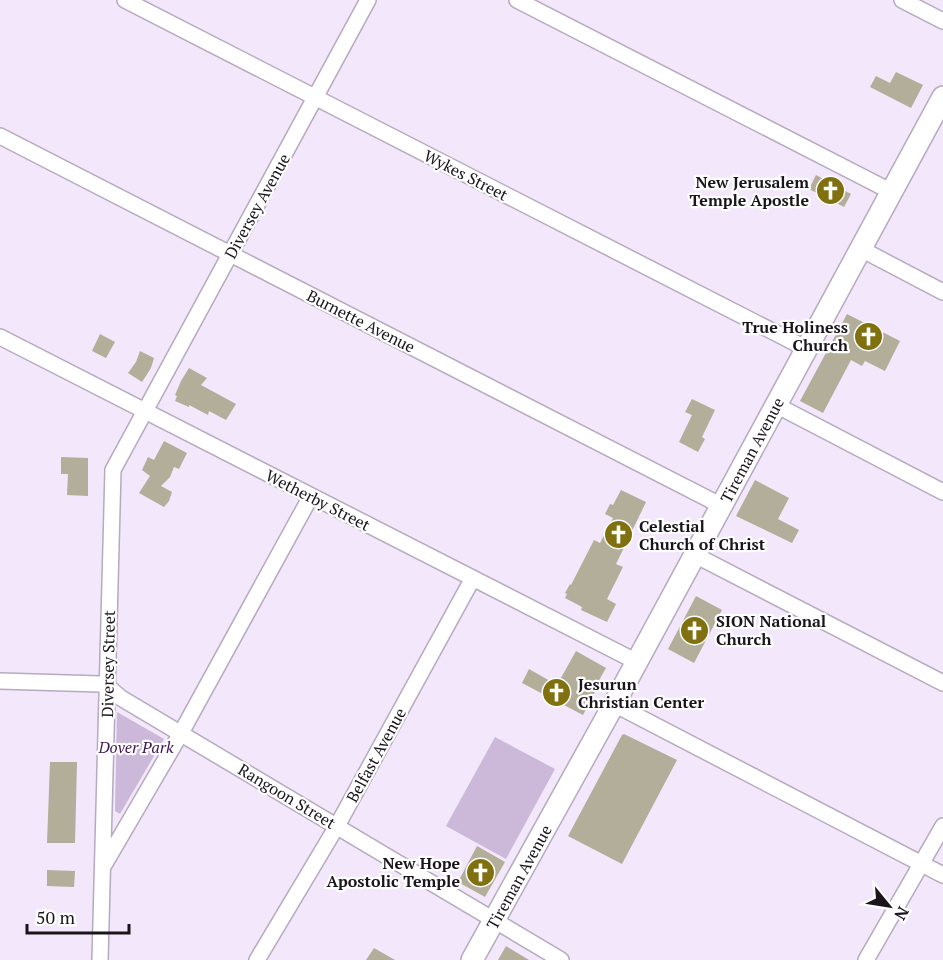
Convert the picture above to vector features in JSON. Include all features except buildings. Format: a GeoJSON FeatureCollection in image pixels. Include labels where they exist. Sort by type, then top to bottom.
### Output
{"type":"FeatureCollection","features":[{"type":"Feature","properties":{"kind":"street","name":"Wykes Street"},"geometry":{"type":"LineString","coordinates":[[125,0],[807,349]]}},
{"type":"Feature","properties":{"kind":"street","name":"Diversey Avenue"},"geometry":{"type":"LineString","coordinates":[[145,411],[368,0]]}},
{"type":"Feature","properties":{"kind":"street"},"geometry":{"type":"LineString","coordinates":[[517,0],[892,192]]}},
{"type":"Feature","properties":{"kind":"street"},"geometry":{"type":"LineString","coordinates":[[902,0],[943,21]]}},
{"type":"Feature","properties":{"kind":"street","name":"Tireman Avenue"},"geometry":{"type":"LineString","coordinates":[[472,960],[637,662],[943,97]]}},
{"type":"Feature","properties":{"kind":"street","name":"Burnette Avenue"},"geometry":{"type":"LineString","coordinates":[[0,136],[722,506]]}},
{"type":"Feature","properties":{"kind":"street"},"geometry":{"type":"LineString","coordinates":[[861,249],[943,292]]}},
{"type":"Feature","properties":{"kind":"street","name":"Wetherby Street"},"geometry":{"type":"LineString","coordinates":[[0,337],[637,662]]}},
{"type":"Feature","properties":{"kind":"street"},"geometry":{"type":"LineString","coordinates":[[776,405],[943,492]]}},
{"type":"Feature","properties":{"kind":"street","name":"Diversey Street"},"geometry":{"type":"LineString","coordinates":[[100,960],[113,470],[145,411]]}},
{"type":"Feature","properties":{"kind":"street"},"geometry":{"type":"LineString","coordinates":[[103,867],[181,733],[311,496]]}},
{"type":"Feature","properties":{"kind":"street"},"geometry":{"type":"LineString","coordinates":[[695,555],[943,683]]}},
{"type":"Feature","properties":{"kind":"street","name":"Belfast Avenue"},"geometry":{"type":"LineString","coordinates":[[257,960],[337,826],[472,578]]}},
{"type":"Feature","properties":{"kind":"street"},"geometry":{"type":"LineString","coordinates":[[0,681],[107,686]]}},
{"type":"Feature","properties":{"kind":"street","name":"Rangoon Street"},"geometry":{"type":"LineString","coordinates":[[107,686],[121,698],[561,960]]}},
{"type":"Feature","properties":{"kind":"street"},"geometry":{"type":"LineString","coordinates":[[614,704],[943,874]]}},
{"type":"Feature","properties":{"kind":"street"},"geometry":{"type":"LineString","coordinates":[[866,960],[943,826]]}},
{"type":"Feature","properties":{"kind":"green space","name":"Dover Park"},"geometry":{"type":"Polygon","coordinates":[[[117,712],[164,739],[120,814],[115,811],[117,712]]]}},
{"type":"Feature","properties":{"kind":"green space"},"geometry":{"type":"Polygon","coordinates":[[[495,737],[555,769],[506,859],[446,826],[495,737]]]}},
{"type":"Feature","properties":{"kind":"place","name":"New Jerusalem Temple Apostle"},"geometry":{"type":"Point","coordinates":[830,191]}},
{"type":"Feature","properties":{"kind":"place","name":"True Holiness Church"},"geometry":{"type":"Point","coordinates":[869,336]}},
{"type":"Feature","properties":{"kind":"place","name":"Celestial Church of Christ"},"geometry":{"type":"Point","coordinates":[618,535]}},
{"type":"Feature","properties":{"kind":"place","name":"SION National Church"},"geometry":{"type":"Point","coordinates":[695,630]}},
{"type":"Feature","properties":{"kind":"place","name":"Jesurun Christian Center"},"geometry":{"type":"Point","coordinates":[557,693]}},
{"type":"Feature","properties":{"kind":"place","name":"New Hope Apostolic Temple"},"geometry":{"type":"Point","coordinates":[481,872]}}]}
